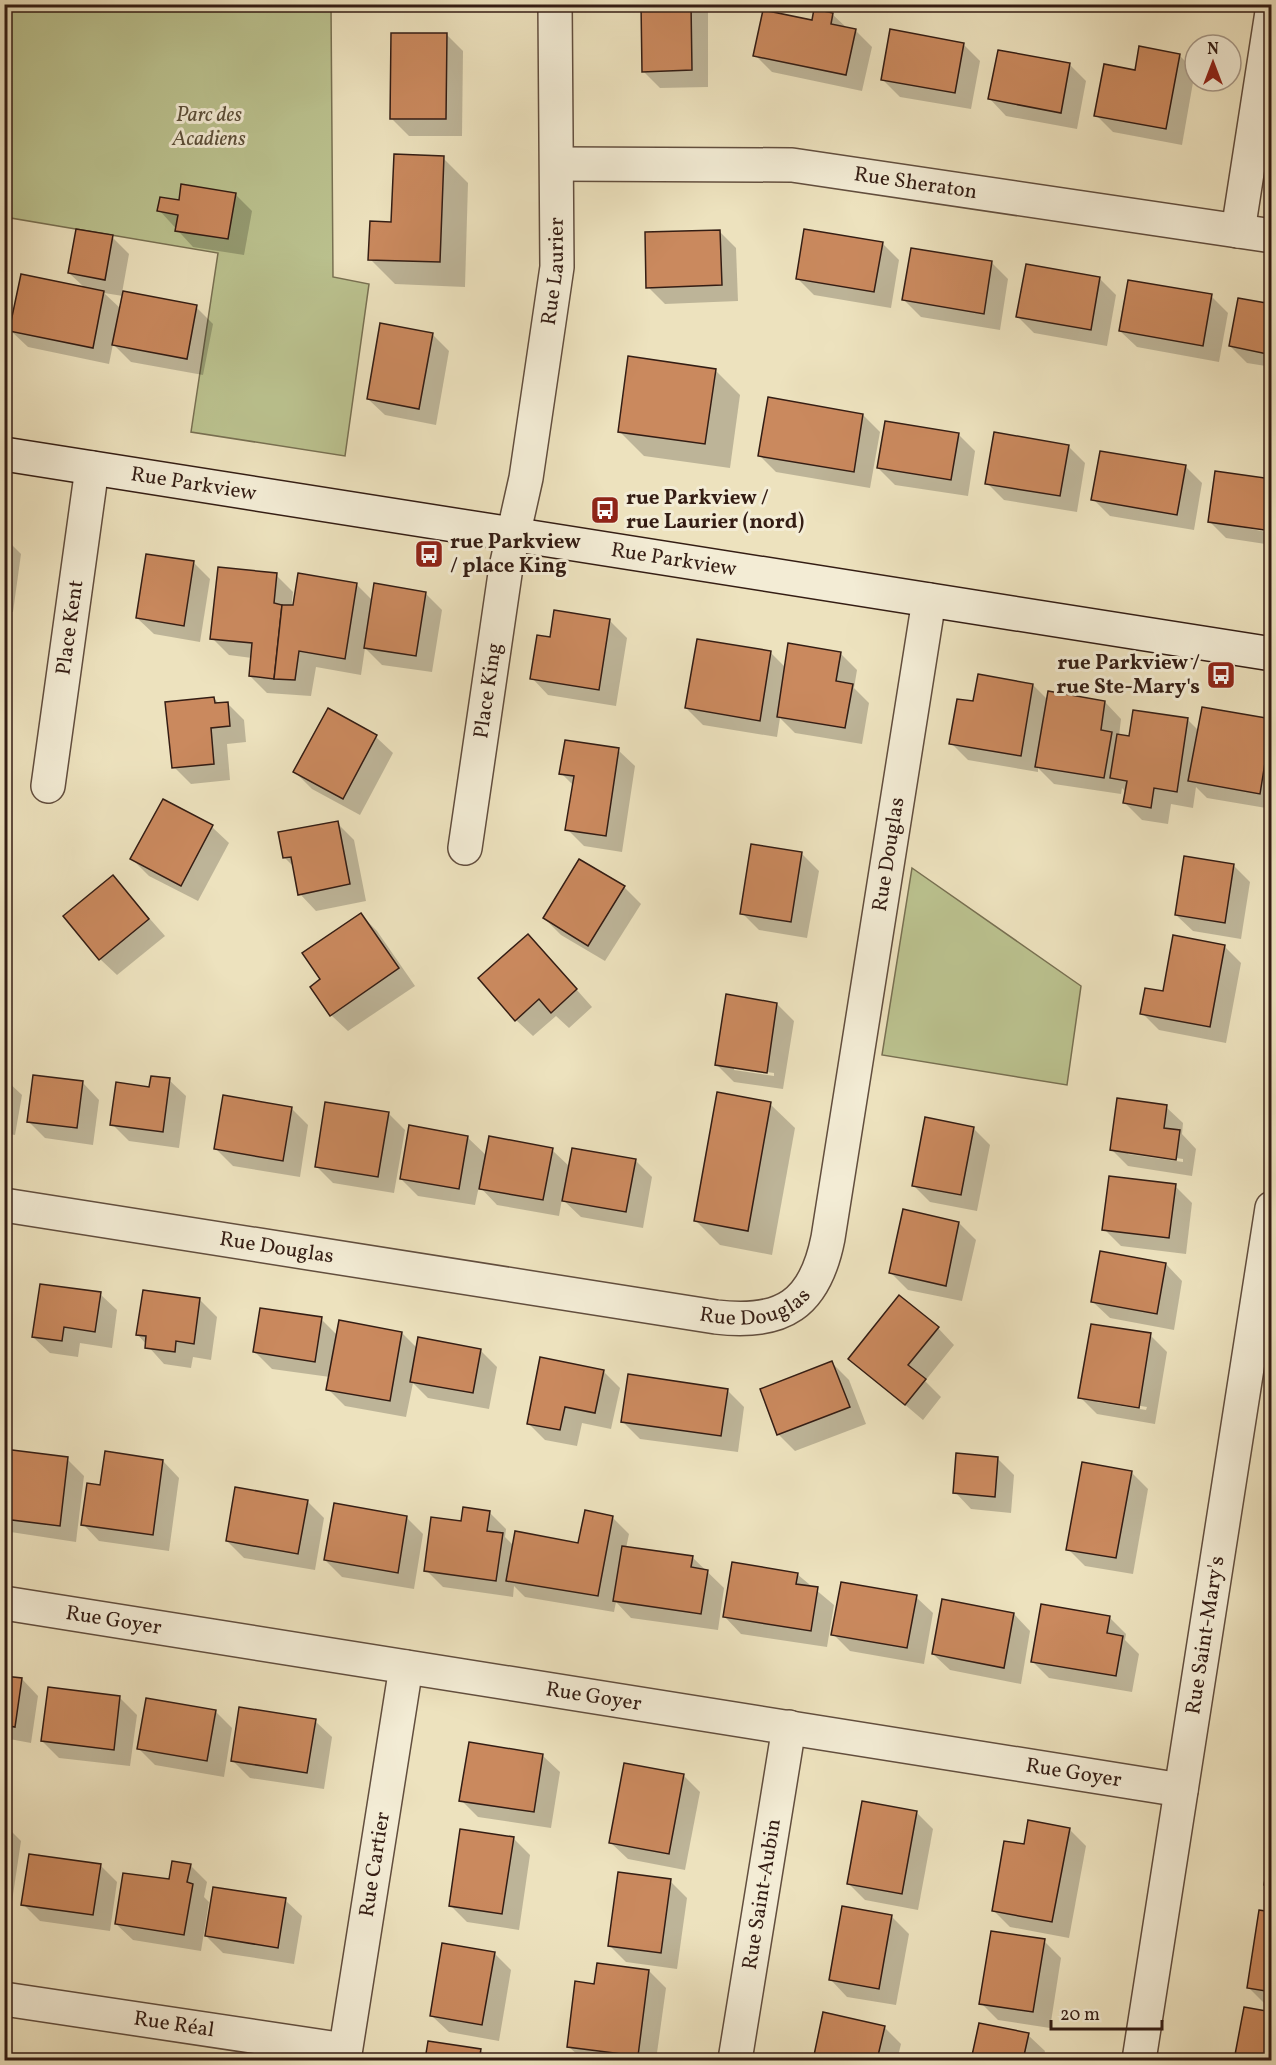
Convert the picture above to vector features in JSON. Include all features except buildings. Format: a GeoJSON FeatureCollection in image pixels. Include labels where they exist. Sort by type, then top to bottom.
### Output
{"type":"FeatureCollection","features":[{"type":"Feature","properties":{"kind":"street","name":"Rue Laurier"},"geometry":{"type":"LineString","coordinates":[[514,535],[526,478],[557,267],[555,4]]}},
{"type":"Feature","properties":{"kind":"street"},"geometry":{"type":"LineString","coordinates":[[1238,231],[1272,12]]}},
{"type":"Feature","properties":{"kind":"street","name":"Rue Sheraton"},"geometry":{"type":"LineString","coordinates":[[557,164],[792,165],[1272,236]]}},
{"type":"Feature","properties":{"kind":"street","name":"Rue Parkview"},"geometry":{"type":"LineString","coordinates":[[4,454],[1272,654]]}},
{"type":"Feature","properties":{"kind":"street","name":"Place Kent"},"geometry":{"type":"LineString","coordinates":[[48,786],[92,468]]}},
{"type":"Feature","properties":{"kind":"street","name":"Place King"},"geometry":{"type":"LineString","coordinates":[[465,848],[506,567],[514,535]]}},
{"type":"Feature","properties":{"kind":"street","name":"Rue Douglas"},"geometry":{"type":"LineString","coordinates":[[4,1205],[716,1317],[755,1319],[794,1305],[816,1280],[825,1249],[929,600]]}},
{"type":"Feature","properties":{"kind":"street","name":"Rue Saint-Mary's"},"geometry":{"type":"LineString","coordinates":[[1139,2061],[1272,1208]]}},
{"type":"Feature","properties":{"kind":"street","name":"Rue Goyer"},"geometry":{"type":"LineString","coordinates":[[4,1603],[1181,1790]]}},
{"type":"Feature","properties":{"kind":"street","name":"Rue Cartier"},"geometry":{"type":"LineString","coordinates":[[344,2055],[406,1667]]}},
{"type":"Feature","properties":{"kind":"street","name":"Rue Saint-Aubin"},"geometry":{"type":"LineString","coordinates":[[735,2061],[789,1727]]}},
{"type":"Feature","properties":{"kind":"street","name":"Rue Réal"},"geometry":{"type":"LineString","coordinates":[[4,1999],[344,2055]]}},
{"type":"Feature","properties":{"kind":"green space","name":"Parc des Acadiens"},"geometry":{"type":"Polygon","coordinates":[[[4,5],[331,5],[333,277],[369,284],[345,456],[191,432],[218,253],[5,217],[4,5]]]}},
{"type":"Feature","properties":{"kind":"green space"},"geometry":{"type":"Polygon","coordinates":[[[912,868],[1081,986],[1067,1085],[882,1055],[912,868]]]}},
{"type":"Feature","properties":{"kind":"place","name":"rue Parkview / rue Laurier (nord)"},"geometry":{"type":"Point","coordinates":[605,510]}},
{"type":"Feature","properties":{"kind":"place","name":"rue Parkview / place King"},"geometry":{"type":"Point","coordinates":[429,554]}},
{"type":"Feature","properties":{"kind":"place","name":"rue Parkview / rue Ste-Mary's"},"geometry":{"type":"Point","coordinates":[1221,675]}}]}
